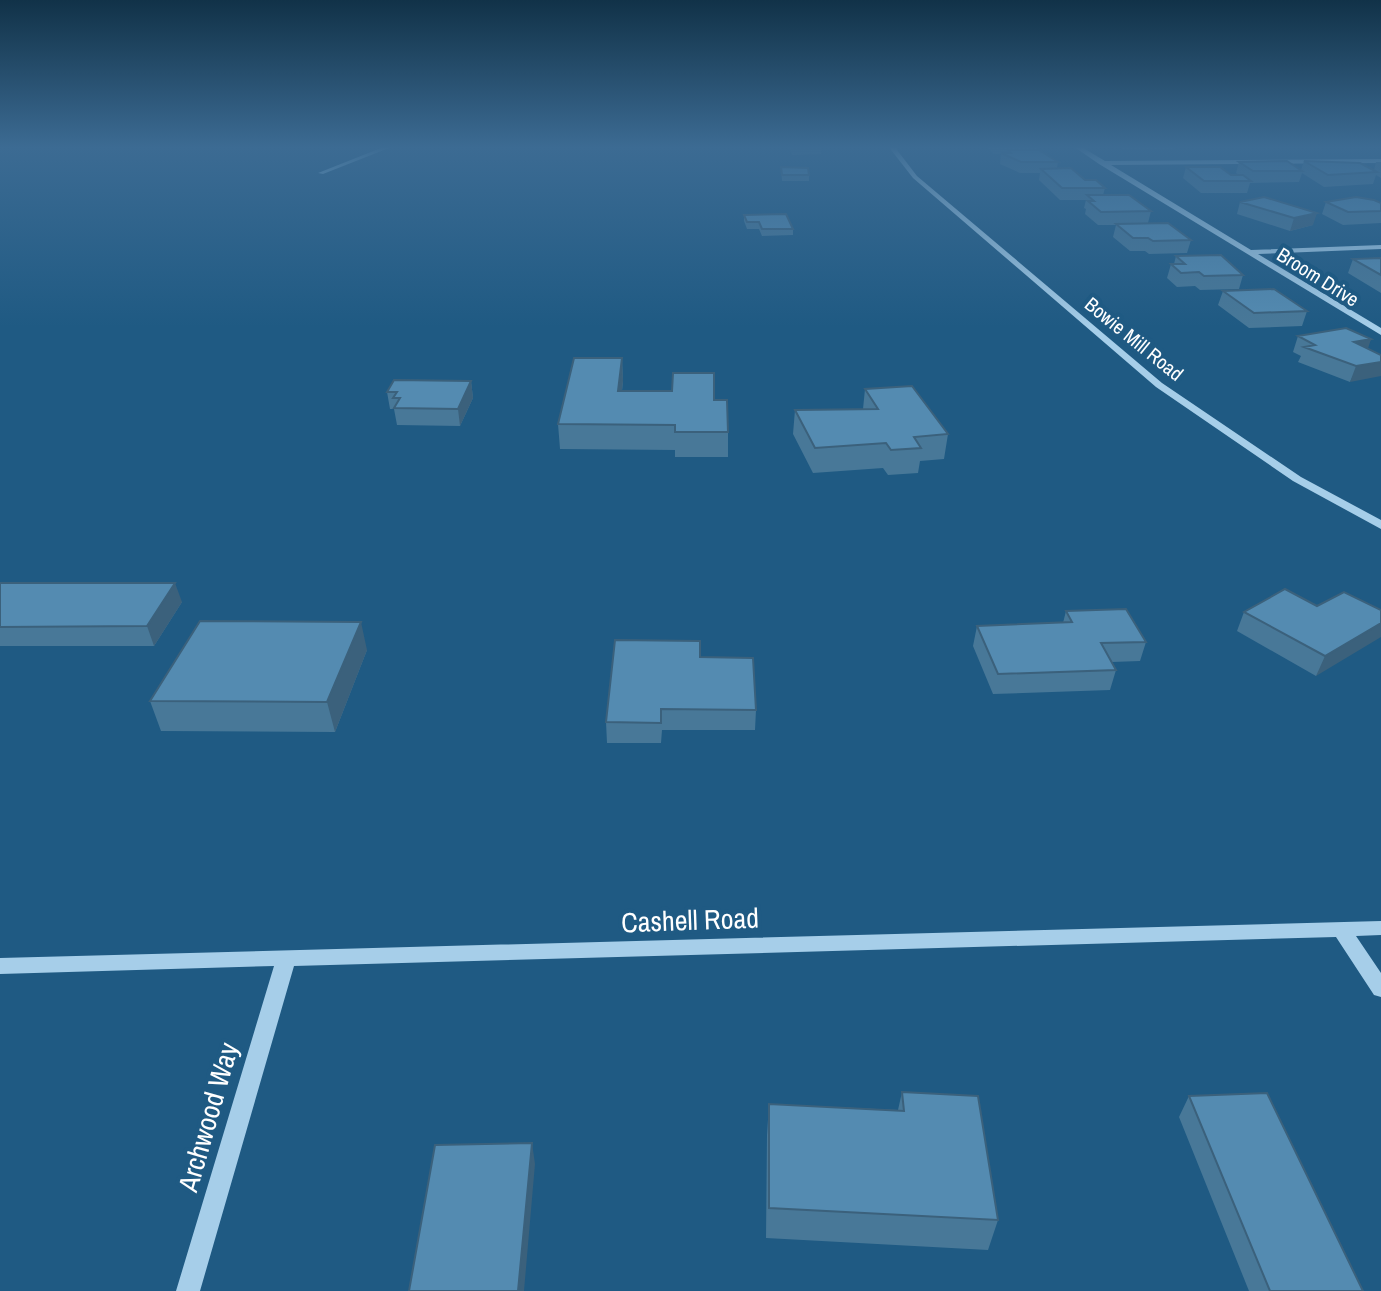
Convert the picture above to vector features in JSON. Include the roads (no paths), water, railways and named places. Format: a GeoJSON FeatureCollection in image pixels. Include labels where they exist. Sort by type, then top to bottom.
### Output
{"type":"FeatureCollection","features":[{"type":"Feature","properties":{"kind":"street","name":"Bowie Mill Road"},"geometry":{"type":"LineString","coordinates":[[949,206],[1159,385],[1297,479],[1381,525]]}},
{"type":"Feature","properties":{"kind":"street","name":"Broom Drive"},"geometry":{"type":"LineString","coordinates":[[1172,206],[1381,332]]}},
{"type":"Feature","properties":{"kind":"street"},"geometry":{"type":"LineString","coordinates":[[1248,252],[1381,247]]}},
{"type":"Feature","properties":{"kind":"street","name":"Cashell Road"},"geometry":{"type":"LineString","coordinates":[[0,966],[1381,928]]}},
{"type":"Feature","properties":{"kind":"street"},"geometry":{"type":"LineString","coordinates":[[1341,929],[1381,989]]}},
{"type":"Feature","properties":{"kind":"street","name":"Archwood Way"},"geometry":{"type":"LineString","coordinates":[[188,1291],[286,960]]}}]}
